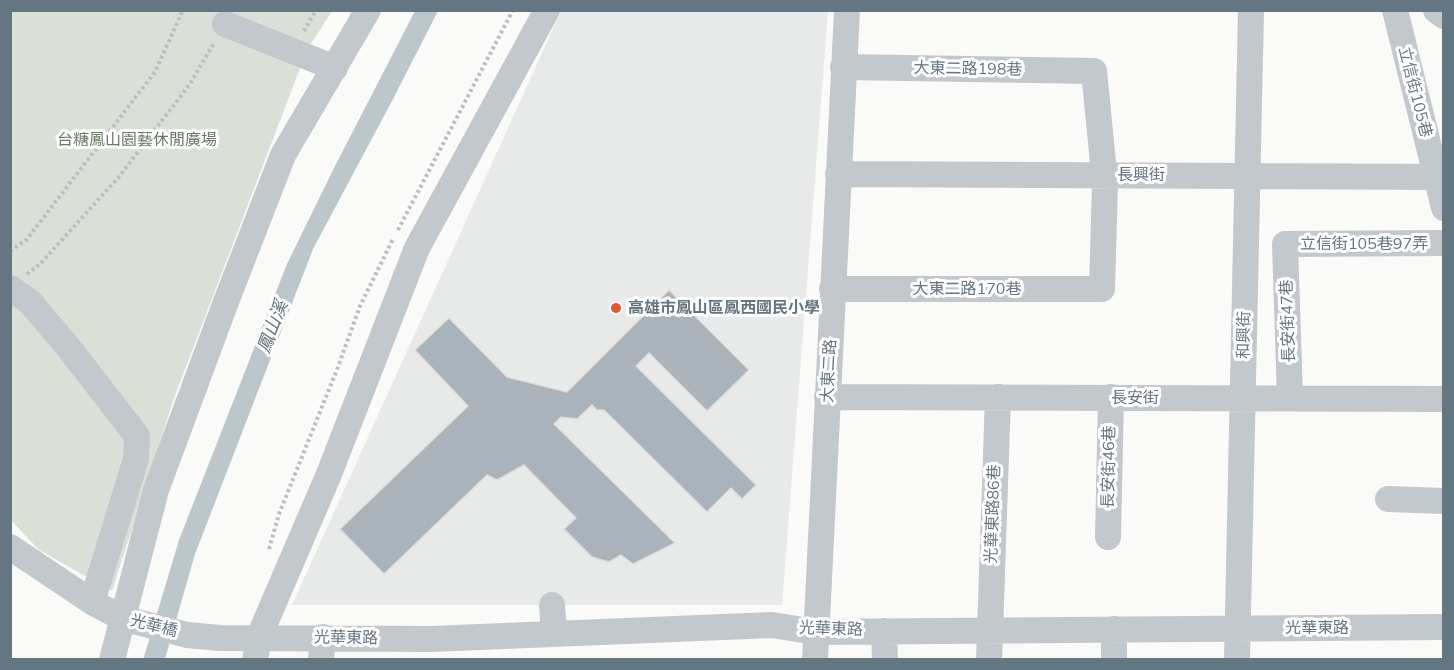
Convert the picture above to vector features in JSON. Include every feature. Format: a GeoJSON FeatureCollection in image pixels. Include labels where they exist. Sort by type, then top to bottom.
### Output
{"type":"FeatureCollection","features":[{"type":"Feature","properties":{"kind":"street"},"geometry":{"type":"LineString","coordinates":[[112,660],[156,490],[283,155],[368,10]]}},
{"type":"Feature","properties":{"kind":"street"},"geometry":{"type":"LineString","coordinates":[[257,648],[330,474],[417,248],[547,10]]}},
{"type":"Feature","properties":{"kind":"street","name":"大東二路"},"geometry":{"type":"LineString","coordinates":[[815,660],[847,10]]}},
{"type":"Feature","properties":{"kind":"street","name":"和興街"},"geometry":{"type":"LineString","coordinates":[[1237,660],[1251,10]]}},
{"type":"Feature","properties":{"kind":"street","name":"立信街105巷"},"geometry":{"type":"LineString","coordinates":[[1395,10],[1440,177],[1443,208]]}},
{"type":"Feature","properties":{"kind":"street"},"geometry":{"type":"LineString","coordinates":[[1436,10],[1443,15]]}},
{"type":"Feature","properties":{"kind":"street"},"geometry":{"type":"LineString","coordinates":[[225,24],[334,68]]}},
{"type":"Feature","properties":{"kind":"street","name":"大東二路198巷"},"geometry":{"type":"LineString","coordinates":[[843,67],[1094,71],[1104,175]]}},
{"type":"Feature","properties":{"kind":"street","name":"長興街"},"geometry":{"type":"LineString","coordinates":[[838,174],[1440,177]]}},
{"type":"Feature","properties":{"kind":"street","name":"大東二路170巷"},"geometry":{"type":"LineString","coordinates":[[832,289],[1102,289],[1104,175]]}},
{"type":"Feature","properties":{"kind":"street","name":"立信街105巷97弄"},"geometry":{"type":"LineString","coordinates":[[1285,244],[1443,243]]}},
{"type":"Feature","properties":{"kind":"street","name":"長安街47巷"},"geometry":{"type":"LineString","coordinates":[[1285,244],[1290,398]]}},
{"type":"Feature","properties":{"kind":"street"},"geometry":{"type":"LineString","coordinates":[[10,547],[92,602],[136,459],[137,436],[30,302],[18,281]]}},
{"type":"Feature","properties":{"kind":"street","name":"長安街"},"geometry":{"type":"LineString","coordinates":[[827,397],[1443,399]]}},
{"type":"Feature","properties":{"kind":"street","name":"光華東路86巷"},"geometry":{"type":"LineString","coordinates":[[989,660],[998,397]]}},
{"type":"Feature","properties":{"kind":"street","name":"長安街46巷"},"geometry":{"type":"LineString","coordinates":[[1108,537],[1110,398]]}},
{"type":"Feature","properties":{"kind":"street"},"geometry":{"type":"LineString","coordinates":[[1388,499],[1443,501]]}},
{"type":"Feature","properties":{"kind":"street","name":"光華橋"},"geometry":{"type":"LineString","coordinates":[[92,602],[122,618],[187,635],[220,638]]}},
{"type":"Feature","properties":{"kind":"street"},"geometry":{"type":"LineString","coordinates":[[552,605],[554,634]]}},
{"type":"Feature","properties":{"kind":"street","name":"光華東路"},"geometry":{"type":"LineString","coordinates":[[220,638],[257,648],[431,649],[554,634],[772,625],[816,632],[1443,627]]}},
{"type":"Feature","properties":{"kind":"street"},"geometry":{"type":"LineString","coordinates":[[1113,660],[1114,629]]}},
{"type":"Feature","properties":{"kind":"street"},"geometry":{"type":"LineString","coordinates":[[884,631],[885,660]]}},
{"type":"Feature","properties":{"kind":"path"},"geometry":{"type":"LineString","coordinates":[[10,251],[27,238],[155,72],[183,10]]}},
{"type":"Feature","properties":{"kind":"path"},"geometry":{"type":"LineString","coordinates":[[18,281],[41,263],[118,178],[190,84],[225,24]]}},
{"type":"Feature","properties":{"kind":"shaded area","name":"高雄市鳳山區鳳西國民小學"},"geometry":{"type":"Polygon","coordinates":[[[561,11],[828,11],[782,605],[292,605],[561,11]]]}},
{"type":"Feature","properties":{"kind":"green space","name":"台糖鳳山園藝休閒廣場"},"geometry":{"type":"Polygon","coordinates":[[[11,11],[332,11],[307,50],[174,398],[112,591],[39,550],[11,520],[11,11]]]}},
{"type":"Feature","properties":{"kind":"water","name":"鳳山溪"},"geometry":{"type":"Polygon","coordinates":[[[415,11],[438,11],[313,249],[195,554],[165,659],[143,660],[179,540],[287,264],[415,11]]]}},
{"type":"Feature","properties":{"kind":"building"},"geometry":{"type":"Polygon","coordinates":[[[669,290],[749,370],[707,411],[649,353],[636,366],[756,485],[742,499],[731,488],[707,512],[604,410],[597,410],[592,405],[577,419],[561,417],[554,424],[675,543],[633,564],[621,555],[609,562],[592,557],[564,529],[576,518],[524,465],[497,480],[487,475],[384,574],[340,529],[468,406],[415,350],[449,318],[507,377],[567,392],[669,290]]]}},
{"type":"Feature","properties":{"kind":"place","name":"高雄市鳳山區鳳西國民小學"},"geometry":{"type":"Point","coordinates":[616,308]}}]}
